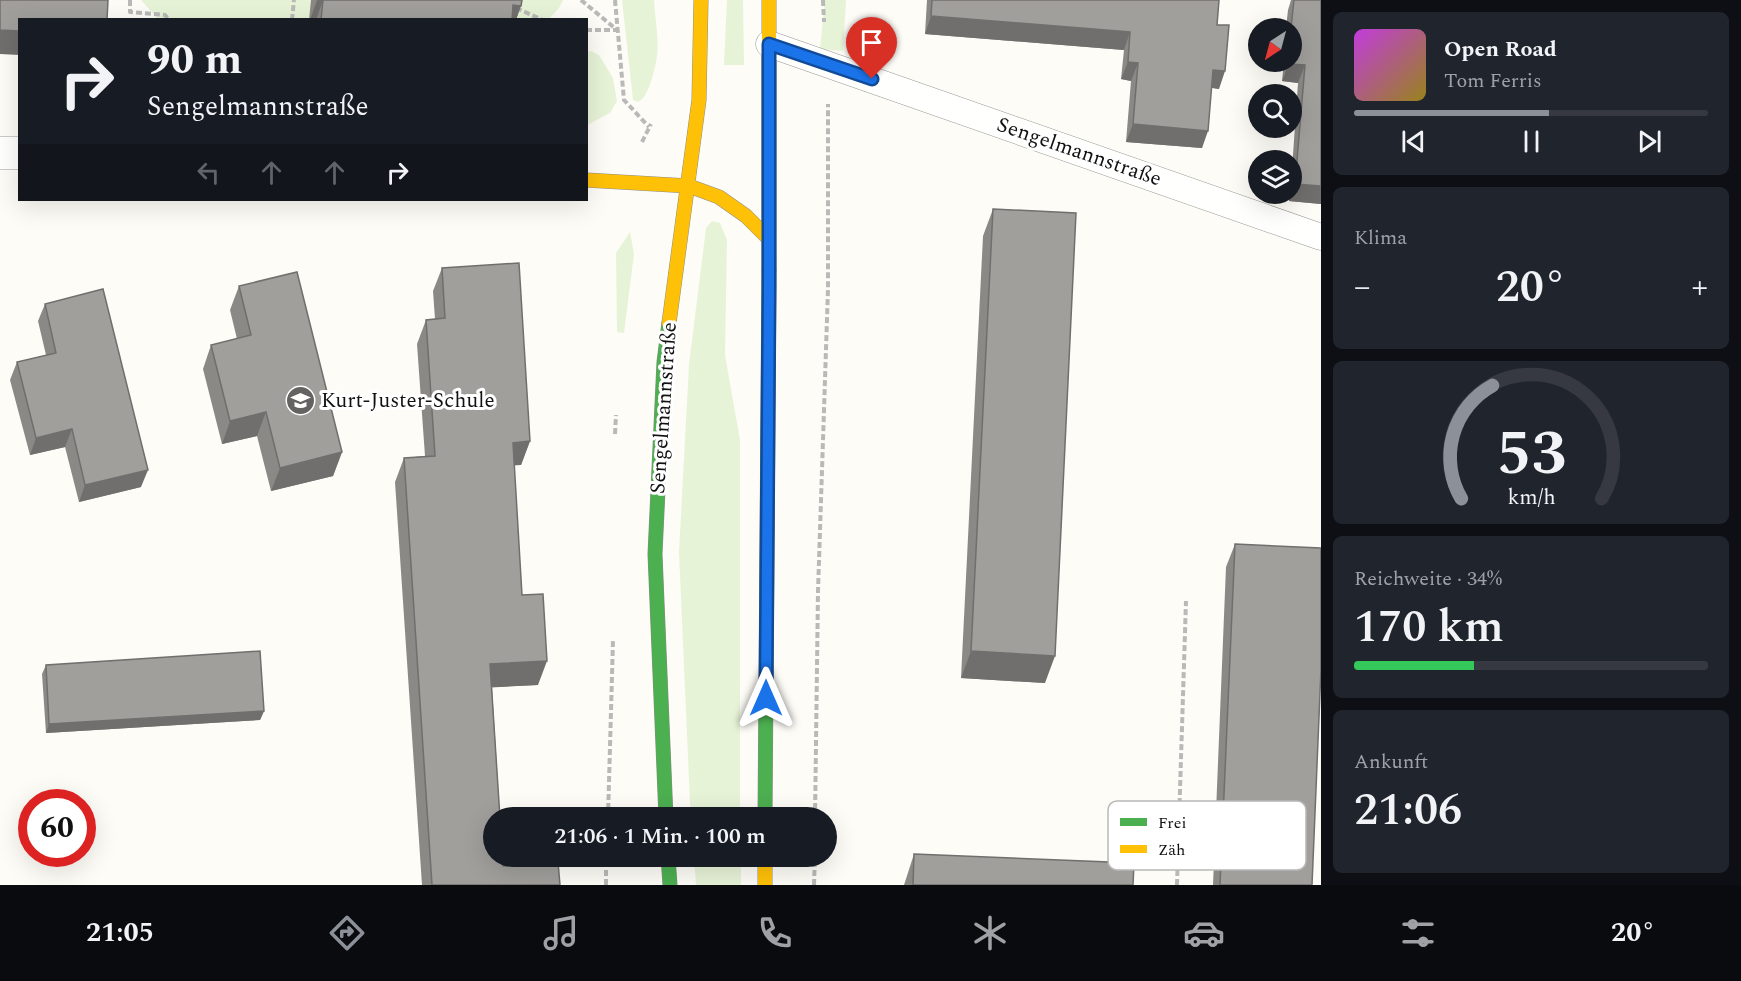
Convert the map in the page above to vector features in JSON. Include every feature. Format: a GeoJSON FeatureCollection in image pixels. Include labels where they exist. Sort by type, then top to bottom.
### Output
{"type":"FeatureCollection","features":[{"type":"Feature","properties":{"kind":"main road","name":"Sengelmannstraße"},"geometry":{"type":"LineString","coordinates":[[666,807],[655,554],[664,362],[699,100],[701,0]]}},
{"type":"Feature","properties":{"kind":"main road"},"geometry":{"type":"LineString","coordinates":[[765,807],[771,3]]}},
{"type":"Feature","properties":{"kind":"main road"},"geometry":{"type":"LineString","coordinates":[[588,180],[689,186],[719,197],[746,216],[769,239]]}},
{"type":"Feature","properties":{"kind":"main road"},"geometry":{"type":"LineString","coordinates":[[669,867],[670,885]]}},
{"type":"Feature","properties":{"kind":"main road"},"geometry":{"type":"LineString","coordinates":[[765,867],[765,885]]}},
{"type":"Feature","properties":{"kind":"street"},"geometry":{"type":"LineString","coordinates":[[0,153],[18,153]]}},
{"type":"Feature","properties":{"kind":"lane","name":"Sengelmannstraße"},"geometry":{"type":"LineString","coordinates":[[769,44],[1321,237]]}},
{"type":"Feature","properties":{"kind":"path"},"geometry":{"type":"LineString","coordinates":[[130,0],[130,12],[165,15],[167,18]]}},
{"type":"Feature","properties":{"kind":"path"},"geometry":{"type":"LineString","coordinates":[[292,18],[294,0]]}},
{"type":"Feature","properties":{"kind":"path"},"geometry":{"type":"LineString","coordinates":[[581,0],[618,30]]}},
{"type":"Feature","properties":{"kind":"path"},"geometry":{"type":"LineString","coordinates":[[615,0],[624,100],[650,127]]}},
{"type":"Feature","properties":{"kind":"path"},"geometry":{"type":"LineString","coordinates":[[815,807],[818,591],[828,289],[828,104],[823,0]]}},
{"type":"Feature","properties":{"kind":"path"},"geometry":{"type":"LineString","coordinates":[[515,7],[539,18]]}},
{"type":"Feature","properties":{"kind":"path"},"geometry":{"type":"LineString","coordinates":[[588,30],[618,30]]}},
{"type":"Feature","properties":{"kind":"path"},"geometry":{"type":"LineString","coordinates":[[1180,801],[1186,601]]}},
{"type":"Feature","properties":{"kind":"path"},"geometry":{"type":"LineString","coordinates":[[606,867],[606,885]]}},
{"type":"Feature","properties":{"kind":"path"},"geometry":{"type":"LineString","coordinates":[[814,885],[815,867]]}},
{"type":"Feature","properties":{"kind":"path"},"geometry":{"type":"LineString","coordinates":[[1177,870],[1177,885]]}},
{"type":"Feature","properties":{"kind":"green space"},"geometry":{"type":"Polygon","coordinates":[[[141,0],[563,0],[550,18],[157,18],[141,0]]]}},
{"type":"Feature","properties":{"kind":"green space"},"geometry":{"type":"Polygon","coordinates":[[[622,0],[654,0],[658,42],[656,60],[647,92],[638,102],[633,100],[622,0]]]}},
{"type":"Feature","properties":{"kind":"green space"},"geometry":{"type":"Polygon","coordinates":[[[727,0],[743,0],[744,65],[724,65],[727,0]]]}},
{"type":"Feature","properties":{"kind":"green space"},"geometry":{"type":"Polygon","coordinates":[[[825,0],[846,0],[843,51],[820,49],[825,0]]]}},
{"type":"Feature","properties":{"kind":"green space"},"geometry":{"type":"Polygon","coordinates":[[[588,52],[599,55],[613,78],[617,101],[610,113],[588,124],[588,52]]]}},
{"type":"Feature","properties":{"kind":"green space"},"geometry":{"type":"Polygon","coordinates":[[[712,221],[720,223],[727,240],[725,355],[740,440],[740,807],[690,807],[690,803],[679,552],[689,365],[706,228],[712,221]]]}},
{"type":"Feature","properties":{"kind":"green space"},"geometry":{"type":"Polygon","coordinates":[[[630,232],[634,254],[624,333],[617,332],[616,253],[630,232]]]}},
{"type":"Feature","properties":{"kind":"green space"},"geometry":{"type":"Polygon","coordinates":[[[695,867],[741,867],[741,885],[696,885],[695,867]]]}},
{"type":"Feature","properties":{"kind":"building"},"geometry":{"type":"Polygon","coordinates":[[[0,0],[108,0],[107,18],[18,18],[18,31],[0,30],[0,0]]]}},
{"type":"Feature","properties":{"kind":"building"},"geometry":{"type":"Polygon","coordinates":[[[323,0],[522,0],[521,6],[513,5],[512,18],[321,18],[323,0]]]}},
{"type":"Feature","properties":{"kind":"building"},"geometry":{"type":"Polygon","coordinates":[[[932,0],[1219,0],[1217,25],[1229,25],[1225,71],[1213,70],[1208,131],[1133,124],[1138,63],[1128,62],[1130,32],[931,16],[932,0]]]}},
{"type":"Feature","properties":{"kind":"building"},"geometry":{"type":"Polygon","coordinates":[[[1294,0],[1321,0],[1321,186],[1302,185],[1302,150],[1298,150],[1299,138],[1302,138],[1305,65],[1302,65],[1302,18],[1292,18],[1294,0]]]}},
{"type":"Feature","properties":{"kind":"building"},"geometry":{"type":"Polygon","coordinates":[[[993,209],[1076,213],[1055,656],[971,651],[993,209]]]}},
{"type":"Feature","properties":{"kind":"building"},"geometry":{"type":"Polygon","coordinates":[[[519,263],[530,441],[513,443],[522,595],[543,594],[547,661],[490,664],[499,807],[483,807],[483,867],[558,867],[560,885],[432,885],[404,458],[435,456],[426,320],[445,318],[442,268],[519,263]]]}},
{"type":"Feature","properties":{"kind":"building"},"geometry":{"type":"Polygon","coordinates":[[[297,272],[342,452],[280,468],[266,412],[230,421],[211,345],[251,335],[239,286],[297,272]]]}},
{"type":"Feature","properties":{"kind":"building"},"geometry":{"type":"Polygon","coordinates":[[[103,289],[148,470],[85,485],[72,429],[36,438],[17,362],[56,353],[45,304],[103,289]]]}},
{"type":"Feature","properties":{"kind":"building"},"geometry":{"type":"Polygon","coordinates":[[[1235,544],[1321,548],[1321,669],[1312,885],[1220,885],[1221,870],[1306,870],[1306,801],[1224,801],[1235,544]]]}},
{"type":"Feature","properties":{"kind":"building"},"geometry":{"type":"Polygon","coordinates":[[[260,651],[264,711],[49,724],[46,665],[260,651]]]}},
{"type":"Feature","properties":{"kind":"building"},"geometry":{"type":"Polygon","coordinates":[[[914,854],[1108,862],[1108,870],[1134,870],[1133,885],[913,885],[914,854]]]}},
{"type":"Feature","properties":{"kind":"traffic: fast"},"geometry":{"type":"LineString","coordinates":[[765,807],[769,270]]}},
{"type":"Feature","properties":{"kind":"traffic: fast"},"geometry":{"type":"LineString","coordinates":[[666,807],[655,554],[664,362],[669,323]]}},
{"type":"Feature","properties":{"kind":"traffic: fast"},"geometry":{"type":"LineString","coordinates":[[669,867],[670,885]]}},
{"type":"Feature","properties":{"kind":"traffic: slow"},"geometry":{"type":"LineString","coordinates":[[669,323],[699,100],[701,0]]}},
{"type":"Feature","properties":{"kind":"traffic: slow"},"geometry":{"type":"LineString","coordinates":[[769,0],[769,270]]}},
{"type":"Feature","properties":{"kind":"traffic: slow"},"geometry":{"type":"LineString","coordinates":[[588,180],[689,186]]}},
{"type":"Feature","properties":{"kind":"traffic: slow"},"geometry":{"type":"LineString","coordinates":[[689,186],[719,197],[746,216],[769,239]]}},
{"type":"Feature","properties":{"kind":"traffic: slow"},"geometry":{"type":"LineString","coordinates":[[765,867],[765,885]]}},
{"type":"Feature","properties":{"kind":"place","name":"Kurt-Juster-Schule"},"geometry":{"type":"Point","coordinates":[300,401]}},
{"type":"Feature","properties":{"kind":"route"},"geometry":{"type":"LineString","coordinates":[[766,698],[769,44],[872,79]]}}]}
